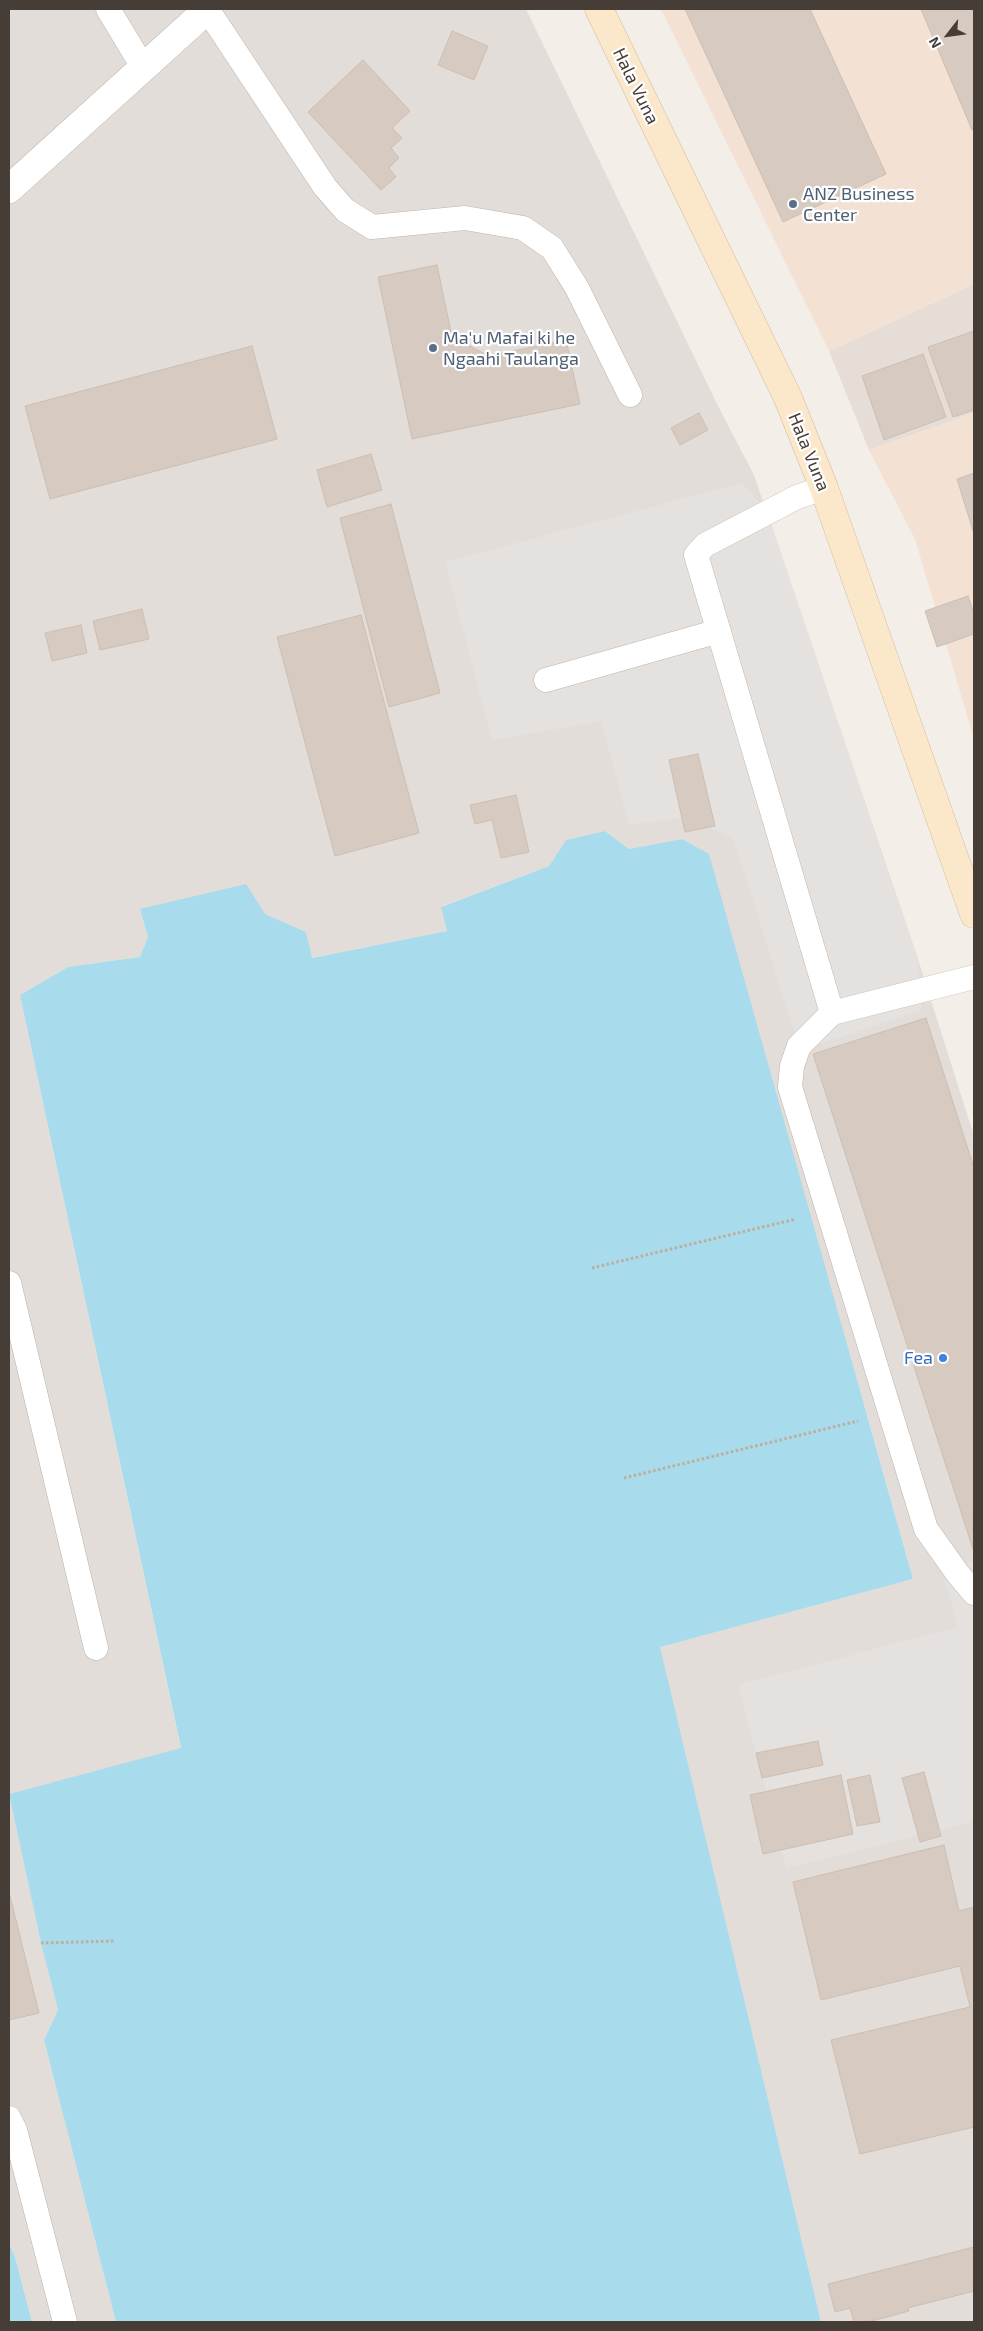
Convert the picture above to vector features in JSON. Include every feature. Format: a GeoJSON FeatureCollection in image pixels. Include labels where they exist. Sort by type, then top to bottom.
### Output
{"type":"FeatureCollection","features":[{"type":"Feature","properties":{"kind":"main road","name":"Hala Vuna"},"geometry":{"type":"LineString","coordinates":[[599,9],[788,398],[824,488],[974,914]]}},
{"type":"Feature","properties":{"kind":"street"},"geometry":{"type":"LineString","coordinates":[[9,189],[207,9]]}},
{"type":"Feature","properties":{"kind":"lane"},"geometry":{"type":"LineString","coordinates":[[108,9],[143,66]]}},
{"type":"Feature","properties":{"kind":"lane"},"geometry":{"type":"LineString","coordinates":[[207,9],[325,187],[345,210],[372,227],[465,218],[523,228],[552,248],[577,288],[630,395]]}},
{"type":"Feature","properties":{"kind":"lane"},"geometry":{"type":"LineString","coordinates":[[824,488],[797,498],[705,545],[696,555],[832,1013]]}},
{"type":"Feature","properties":{"kind":"lane"},"geometry":{"type":"LineString","coordinates":[[546,680],[719,631]]}},
{"type":"Feature","properties":{"kind":"lane"},"geometry":{"type":"LineString","coordinates":[[974,977],[832,1013],[800,1046],[792,1066],[790,1087],[926,1529],[974,1593]]}},
{"type":"Feature","properties":{"kind":"lane"},"geometry":{"type":"LineString","coordinates":[[9,1284],[96,1648]]}},
{"type":"Feature","properties":{"kind":"lane"},"geometry":{"type":"LineString","coordinates":[[9,2118],[15,2130],[65,2322]]}},
{"type":"Feature","properties":{"kind":"path"},"geometry":{"type":"LineString","coordinates":[[592,1268],[801,1217]]}},
{"type":"Feature","properties":{"kind":"path"},"geometry":{"type":"LineString","coordinates":[[858,1421],[625,1478],[868,1418]]}},
{"type":"Feature","properties":{"kind":"path"},"geometry":{"type":"LineString","coordinates":[[41,1943],[114,1942]]}},
{"type":"Feature","properties":{"kind":"shaded area"},"geometry":{"type":"Polygon","coordinates":[[[9,9],[526,9],[718,406],[754,475],[917,956],[974,1136],[974,2322],[821,2322],[659,1647],[913,1579],[868,1418],[682,839],[629,849],[605,831],[566,840],[549,866],[442,906],[447,931],[311,958],[306,932],[265,914],[140,909],[148,937],[140,957],[68,967],[20,995],[181,1749],[9,1794],[9,9]]]}},
{"type":"Feature","properties":{"kind":"shaded area"},"geometry":{"type":"Polygon","coordinates":[[[661,9],[974,9],[974,284],[829,351],[661,9]]]}},
{"type":"Feature","properties":{"kind":"shaded area"},"geometry":{"type":"Polygon","coordinates":[[[974,284],[974,413],[869,450],[829,351],[974,284]]]}},
{"type":"Feature","properties":{"kind":"shaded area"},"geometry":{"type":"Polygon","coordinates":[[[974,413],[974,739],[915,539],[869,450],[974,413]]]}},
{"type":"Feature","properties":{"kind":"shaded area"},"geometry":{"type":"Polygon","coordinates":[[[742,483],[767,511],[917,956],[922,1010],[800,1051],[734,840],[690,817],[629,825],[601,721],[492,740],[445,562],[742,483]]]}},
{"type":"Feature","properties":{"kind":"shaded area"},"geometry":{"type":"Polygon","coordinates":[[[974,1561],[974,1825],[973,1822],[786,1868],[738,1685],[958,1627],[942,1570],[974,1561]]]}},
{"type":"Feature","properties":{"kind":"shaded area"},"geometry":{"type":"Polygon","coordinates":[[[9,1794],[41,1943],[58,2010],[44,2040],[116,2322],[32,2322],[15,2257],[9,2244],[9,1794]]]}},
{"type":"Feature","properties":{"kind":"water"},"geometry":{"type":"Polygon","coordinates":[[[605,831],[629,849],[682,839],[709,854],[913,1579],[660,1647],[821,2322],[116,2322],[44,2040],[58,2010],[41,1943],[9,1794],[181,1748],[20,995],[68,967],[140,957],[148,937],[140,909],[246,884],[265,914],[306,932],[312,958],[447,931],[441,907],[549,866],[566,840],[605,831]]]}},
{"type":"Feature","properties":{"kind":"water"},"geometry":{"type":"Polygon","coordinates":[[[9,2244],[15,2257],[32,2322],[9,2322],[9,2244]]]}},
{"type":"Feature","properties":{"kind":"building"},"geometry":{"type":"Polygon","coordinates":[[[685,9],[810,9],[886,174],[783,222],[685,9]]]}},
{"type":"Feature","properties":{"kind":"building"},"geometry":{"type":"Polygon","coordinates":[[[921,9],[974,9],[974,129],[972,130],[921,9]]]}},
{"type":"Feature","properties":{"kind":"building"},"geometry":{"type":"Polygon","coordinates":[[[452,31],[488,46],[474,80],[438,65],[452,31]]]}},
{"type":"Feature","properties":{"kind":"building"},"geometry":{"type":"Polygon","coordinates":[[[363,60],[410,111],[392,128],[402,138],[391,148],[399,158],[389,168],[396,177],[381,190],[308,112],[363,60]]]}},
{"type":"Feature","properties":{"kind":"building","name":"Ma'u Mafai ki he Ngaahi Taulanga"},"geometry":{"type":"Polygon","coordinates":[[[437,265],[452,337],[489,356],[566,340],[580,404],[412,439],[378,277],[437,265]]]}},
{"type":"Feature","properties":{"kind":"building"},"geometry":{"type":"Polygon","coordinates":[[[974,331],[974,410],[953,417],[928,347],[974,331]]]}},
{"type":"Feature","properties":{"kind":"building"},"geometry":{"type":"Polygon","coordinates":[[[252,346],[277,439],[50,499],[25,406],[252,346]]]}},
{"type":"Feature","properties":{"kind":"building"},"geometry":{"type":"Polygon","coordinates":[[[923,354],[946,417],[884,440],[862,376],[923,354]]]}},
{"type":"Feature","properties":{"kind":"building"},"geometry":{"type":"Polygon","coordinates":[[[699,413],[708,430],[680,445],[671,428],[699,413]]]}},
{"type":"Feature","properties":{"kind":"building"},"geometry":{"type":"Polygon","coordinates":[[[371,454],[382,490],[327,507],[317,470],[371,454]]]}},
{"type":"Feature","properties":{"kind":"building"},"geometry":{"type":"Polygon","coordinates":[[[974,473],[974,534],[957,479],[974,473]]]}},
{"type":"Feature","properties":{"kind":"building"},"geometry":{"type":"Polygon","coordinates":[[[391,504],[440,693],[389,707],[340,518],[391,504]]]}},
{"type":"Feature","properties":{"kind":"building"},"geometry":{"type":"Polygon","coordinates":[[[968,596],[974,614],[974,634],[937,647],[925,611],[968,596]]]}},
{"type":"Feature","properties":{"kind":"building"},"geometry":{"type":"Polygon","coordinates":[[[142,609],[149,639],[100,650],[93,621],[142,609]]]}},
{"type":"Feature","properties":{"kind":"building"},"geometry":{"type":"Polygon","coordinates":[[[361,615],[419,833],[335,856],[277,637],[361,615]]]}},
{"type":"Feature","properties":{"kind":"building"},"geometry":{"type":"Polygon","coordinates":[[[81,625],[87,653],[52,661],[45,633],[81,625]]]}},
{"type":"Feature","properties":{"kind":"building"},"geometry":{"type":"Polygon","coordinates":[[[698,754],[715,826],[685,832],[669,760],[698,754]]]}},
{"type":"Feature","properties":{"kind":"building"},"geometry":{"type":"Polygon","coordinates":[[[516,795],[529,852],[501,858],[492,820],[475,824],[470,805],[516,795]]]}},
{"type":"Feature","properties":{"kind":"building","name":"Fea"},"geometry":{"type":"Polygon","coordinates":[[[926,1018],[974,1168],[973,1549],[813,1054],[926,1018]]]}},
{"type":"Feature","properties":{"kind":"building"},"geometry":{"type":"Polygon","coordinates":[[[818,1741],[823,1765],[762,1778],[756,1753],[818,1741]]]}},
{"type":"Feature","properties":{"kind":"building"},"geometry":{"type":"Polygon","coordinates":[[[924,1772],[941,1836],[920,1842],[902,1778],[924,1772]]]}},
{"type":"Feature","properties":{"kind":"building"},"geometry":{"type":"Polygon","coordinates":[[[841,1775],[853,1834],[763,1854],[750,1795],[841,1775]]]}},
{"type":"Feature","properties":{"kind":"building"},"geometry":{"type":"Polygon","coordinates":[[[870,1775],[880,1822],[857,1826],[847,1780],[870,1775]]]}},
{"type":"Feature","properties":{"kind":"building"},"geometry":{"type":"Polygon","coordinates":[[[944,1845],[959,1911],[974,1907],[974,2127],[860,2154],[831,2040],[970,2007],[960,1966],[821,2000],[793,1882],[944,1845]]]}},
{"type":"Feature","properties":{"kind":"building"},"geometry":{"type":"Polygon","coordinates":[[[9,1892],[39,2013],[9,2020],[9,1892]]]}},
{"type":"Feature","properties":{"kind":"building"},"geometry":{"type":"Polygon","coordinates":[[[974,2247],[974,2291],[908,2308],[909,2311],[868,2322],[854,2322],[850,2308],[835,2312],[828,2284],[974,2247]]]}},
{"type":"Feature","properties":{"kind":"place","name":"ANZ Business Center"},"geometry":{"type":"Point","coordinates":[793,204]}},
{"type":"Feature","properties":{"kind":"place","name":"Ma'u Mafai ki he Ngaahi Taulanga"},"geometry":{"type":"Point","coordinates":[433,348]}},
{"type":"Feature","properties":{"kind":"place","name":"Fea"},"geometry":{"type":"Point","coordinates":[943,1358]}}]}
